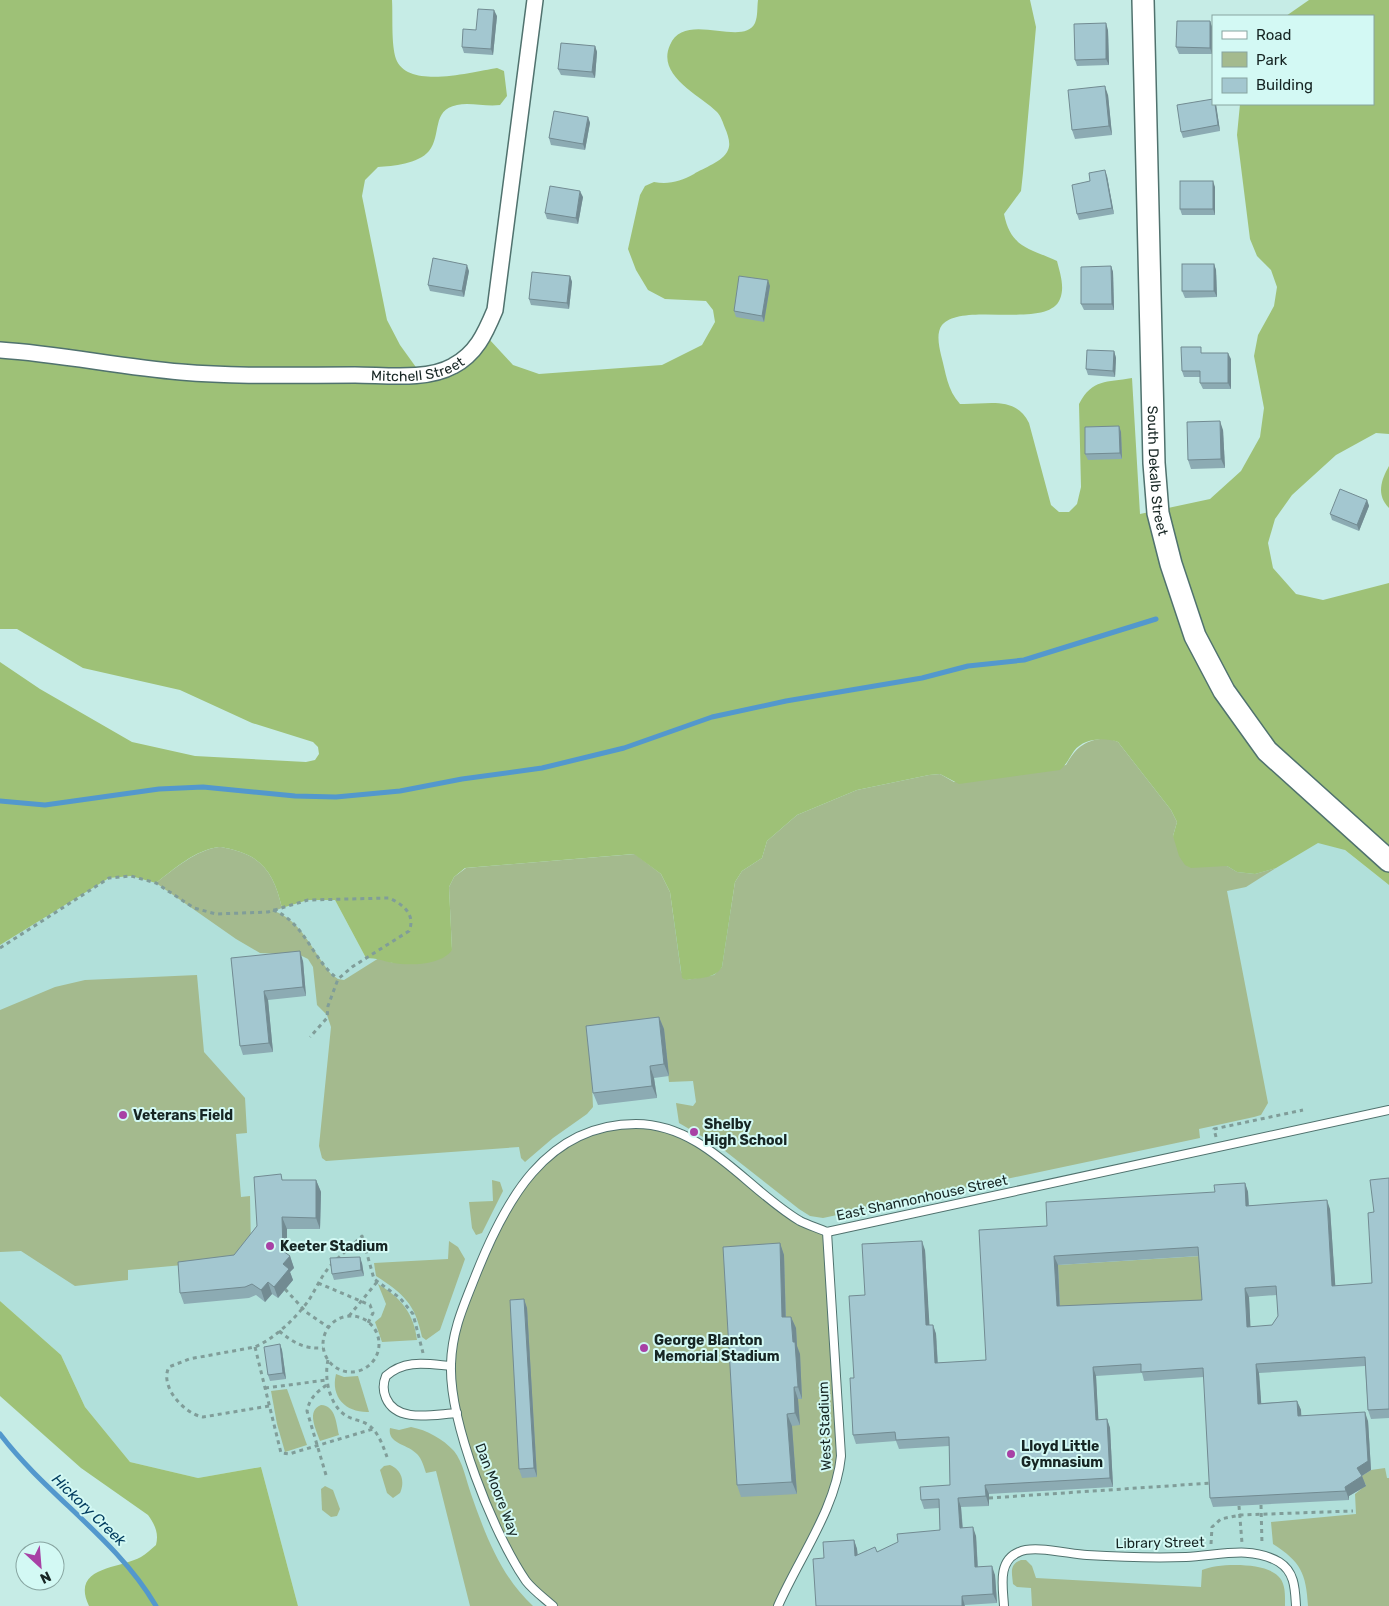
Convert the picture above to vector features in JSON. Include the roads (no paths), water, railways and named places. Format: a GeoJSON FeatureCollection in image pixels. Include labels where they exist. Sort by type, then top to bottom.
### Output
{"type":"FeatureCollection","features":[{"type":"Feature","properties":{"kind":"main road","name":"South Dekalb Street"},"geometry":{"type":"LineString","coordinates":[[1143,0],[1154,463],[1158,513],[1171,564],[1195,636],[1224,691],[1267,750],[1389,861]]}},
{"type":"Feature","properties":{"kind":"street","name":"Mitchell Street"},"geometry":{"type":"LineString","coordinates":[[0,350],[180,372],[232,375],[394,376],[424,374],[452,367],[474,351],[485,334],[495,310],[535,0]]}},
{"type":"Feature","properties":{"kind":"lane","name":"East Shannonhouse Street"},"geometry":{"type":"LineString","coordinates":[[451,1366],[454,1329],[501,1215],[534,1167],[570,1140],[612,1125],[662,1126],[686,1135],[800,1221],[827,1232],[1389,1110]]}},
{"type":"Feature","properties":{"kind":"lane","name":"West Stadium"},"geometry":{"type":"LineString","coordinates":[[778,1606],[832,1499],[839,1476],[842,1456],[827,1232]]}},
{"type":"Feature","properties":{"kind":"lane"},"geometry":{"type":"LineString","coordinates":[[451,1366],[425,1364],[399,1366],[386,1376],[384,1392],[386,1400],[396,1411],[402,1413],[457,1413]]}},
{"type":"Feature","properties":{"kind":"lane","name":"Dan Moore Way"},"geometry":{"type":"LineString","coordinates":[[451,1366],[457,1413],[470,1458],[494,1521],[508,1552],[528,1583],[553,1606]]}},
{"type":"Feature","properties":{"kind":"lane","name":"Library Street"},"geometry":{"type":"LineString","coordinates":[[1004,1606],[1003,1572],[1010,1558],[1028,1549],[1128,1557],[1243,1552],[1262,1555],[1288,1569],[1294,1582],[1296,1606]]}},
{"type":"Feature","properties":{"kind":"waterway"},"geometry":{"type":"LineString","coordinates":[[0,801],[45,805],[159,789],[203,787],[295,796],[336,797],[400,791],[462,779],[542,768],[624,748],[712,717],[786,701],[922,678],[968,666],[1024,660],[1156,619]]}},
{"type":"Feature","properties":{"kind":"waterway","name":"Hickory Creek"},"geometry":{"type":"LineString","coordinates":[[0,1434],[39,1477],[121,1559],[140,1582],[156,1606]]}},
{"type":"Feature","properties":{"kind":"place","name":"Veterans Field"},"geometry":{"type":"Point","coordinates":[123,1115]}},
{"type":"Feature","properties":{"kind":"place","name":"Shelby High School"},"geometry":{"type":"Point","coordinates":[694,1132]}},
{"type":"Feature","properties":{"kind":"place","name":"Keeter Stadium"},"geometry":{"type":"Point","coordinates":[270,1246]}},
{"type":"Feature","properties":{"kind":"place","name":"George Blanton Memorial Stadium"},"geometry":{"type":"Point","coordinates":[644,1348]}},
{"type":"Feature","properties":{"kind":"place","name":"Lloyd Little Gymnasium"},"geometry":{"type":"Point","coordinates":[1011,1454]}}]}
